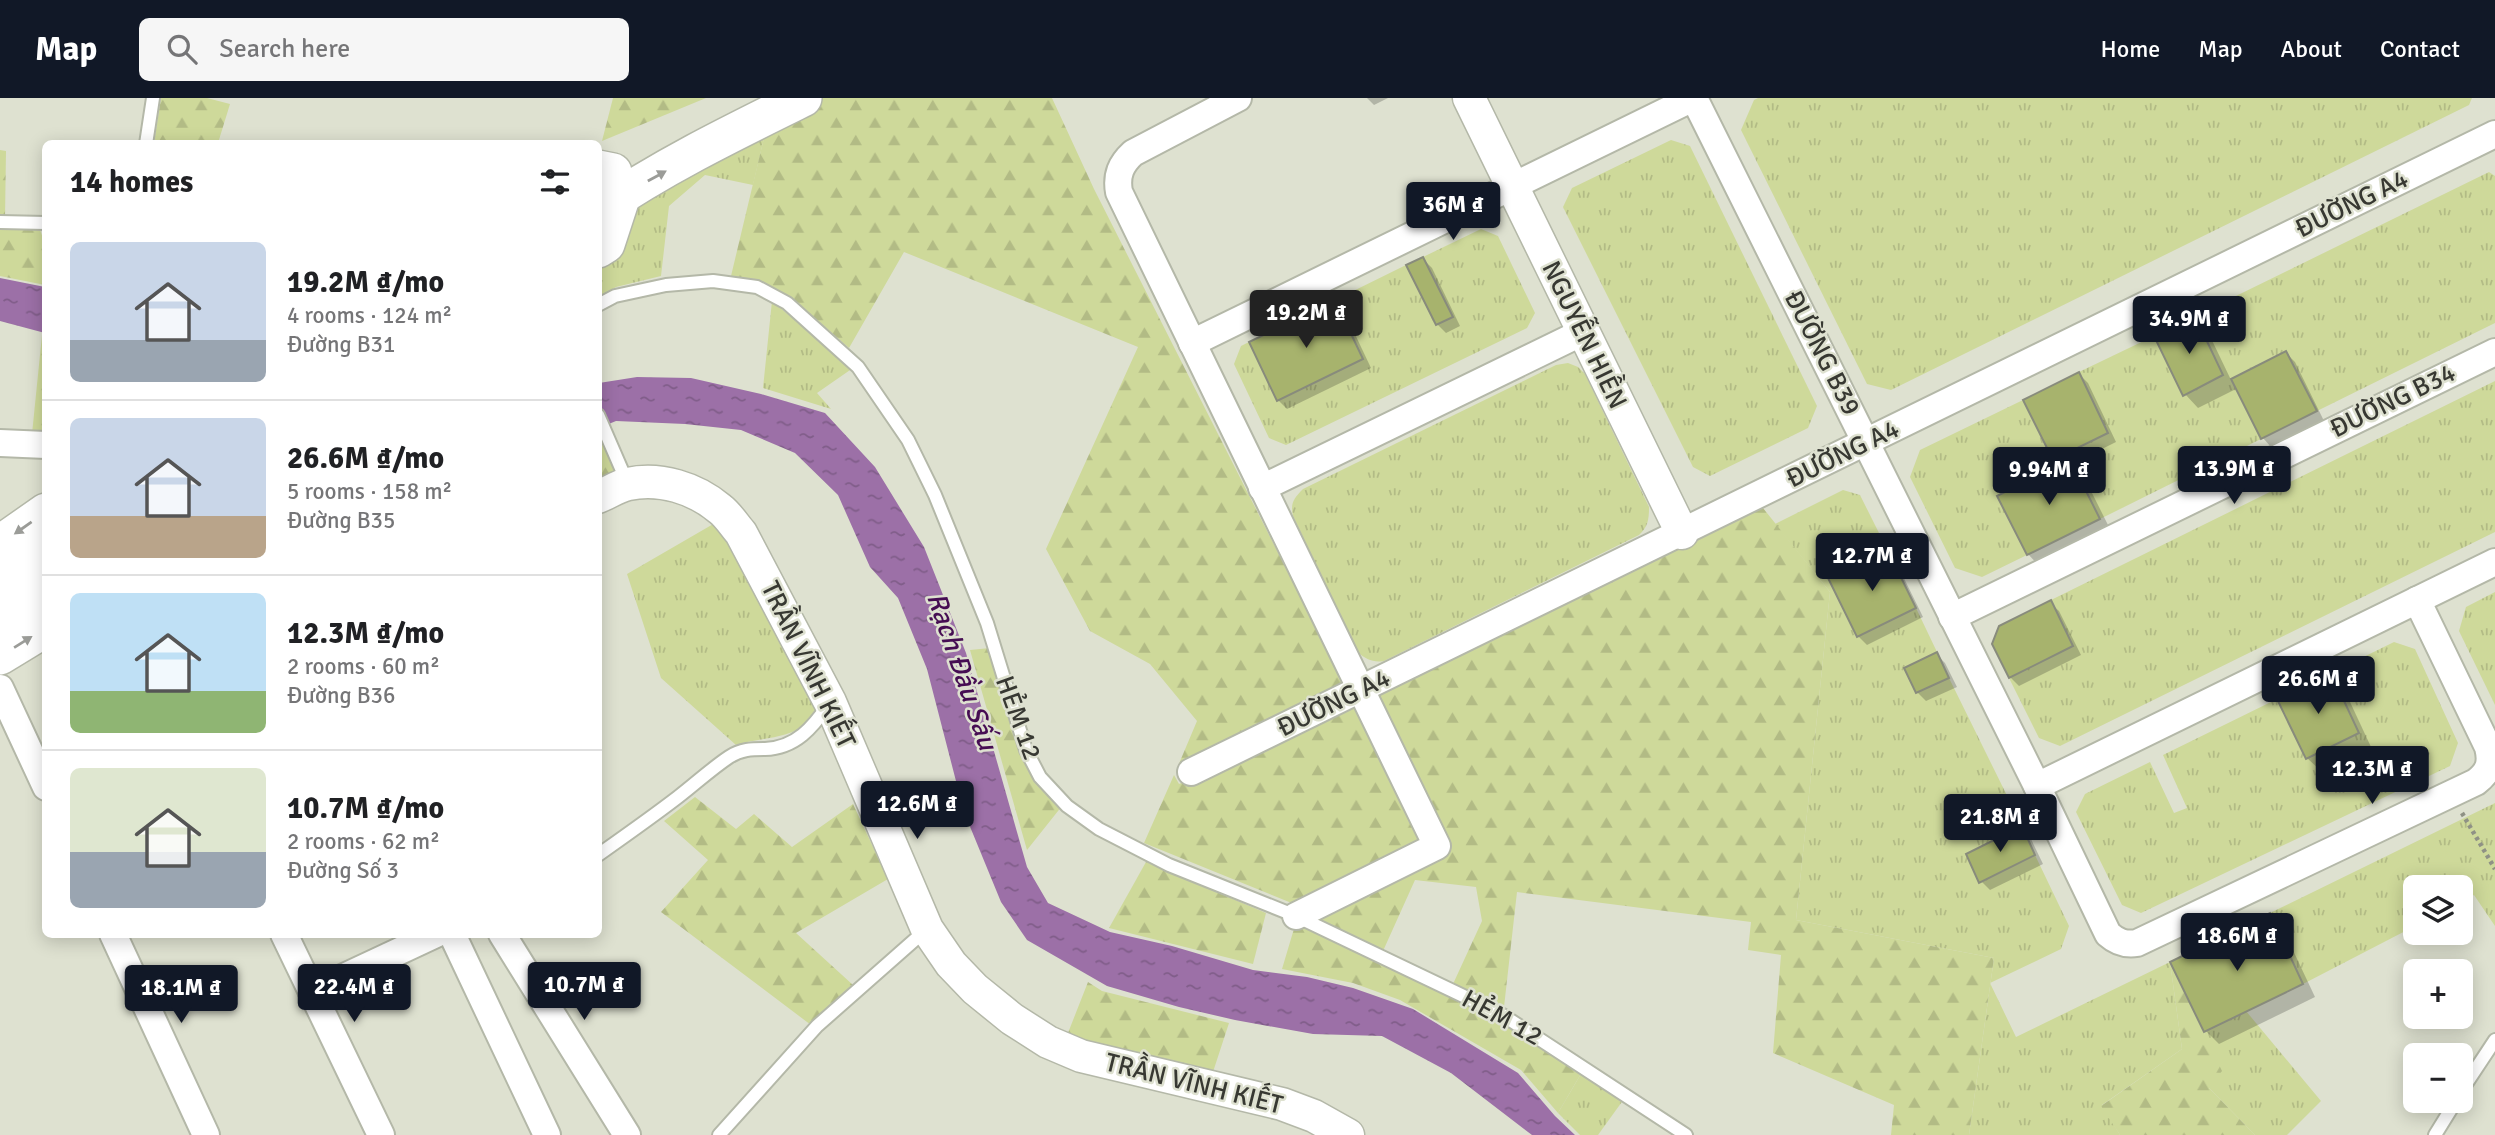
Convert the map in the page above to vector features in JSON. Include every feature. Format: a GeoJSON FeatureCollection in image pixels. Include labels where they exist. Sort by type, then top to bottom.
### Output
{"type":"FeatureCollection","features":[{"type":"Feature","properties":{"kind":"main road"},"geometry":{"type":"LineString","coordinates":[[606,186],[752,98]]}},
{"type":"Feature","properties":{"kind":"main road"},"geometry":{"type":"LineString","coordinates":[[606,186],[744,127],[803,98]]}},
{"type":"Feature","properties":{"kind":"main road"},"geometry":{"type":"LineString","coordinates":[[602,246],[606,244],[606,186]]}},
{"type":"Feature","properties":{"kind":"main road"},"geometry":{"type":"LineString","coordinates":[[0,544],[42,515]]}},
{"type":"Feature","properties":{"kind":"main road"},"geometry":{"type":"LineString","coordinates":[[0,580],[42,553]]}},
{"type":"Feature","properties":{"kind":"main road"},"geometry":{"type":"LineString","coordinates":[[0,618],[42,590]]}},
{"type":"Feature","properties":{"kind":"main road"},"geometry":{"type":"LineString","coordinates":[[0,656],[42,630]]}},
{"type":"Feature","properties":{"kind":"street"},"geometry":{"type":"LineString","coordinates":[[1238,98],[1133,153],[1124,161],[1119,172],[1119,192],[1437,846],[1296,916]]}},
{"type":"Feature","properties":{"kind":"street","name":"NGUYỄN HIỀN"},"geometry":{"type":"LineString","coordinates":[[1469,98],[1682,533]]}},
{"type":"Feature","properties":{"kind":"street"},"geometry":{"type":"LineString","coordinates":[[1192,343],[1693,98]]}},
{"type":"Feature","properties":{"kind":"street","name":"ĐƯỜNG B39"},"geometry":{"type":"LineString","coordinates":[[1693,98],[1867,443],[2108,934],[2121,942],[2137,943],[2452,793]]}},
{"type":"Feature","properties":{"kind":"street","name":"ĐƯỜNG A4"},"geometry":{"type":"LineString","coordinates":[[1191,772],[2495,134]]}},
{"type":"Feature","properties":{"kind":"street"},"geometry":{"type":"LineString","coordinates":[[1262,488],[1583,332]]}},
{"type":"Feature","properties":{"kind":"street","name":"ĐƯỜNG B34"},"geometry":{"type":"LineString","coordinates":[[1952,617],[2495,352]]}},
{"type":"Feature","properties":{"kind":"street"},"geometry":{"type":"LineString","coordinates":[[0,443],[42,445]]}},
{"type":"Feature","properties":{"kind":"street","name":"TRẦN VĨNH KIẾT"},"geometry":{"type":"LineString","coordinates":[[602,495],[628,484],[656,482],[680,487],[703,497],[722,510],[741,533],[830,702],[927,929],[951,964],[975,989],[1048,1042],[1081,1056],[1282,1104],[1314,1116],[1348,1135]]}},
{"type":"Feature","properties":{"kind":"street"},"geometry":{"type":"LineString","coordinates":[[2037,786],[2495,562]]}},
{"type":"Feature","properties":{"kind":"street"},"geometry":{"type":"LineString","coordinates":[[2417,600],[2488,747],[2491,760],[2486,774],[2452,793]]}},
{"type":"Feature","properties":{"kind":"street"},"geometry":{"type":"LineString","coordinates":[[0,688],[42,778]]}},
{"type":"Feature","properties":{"kind":"street"},"geometry":{"type":"LineString","coordinates":[[115,938],[206,1135]]}},
{"type":"Feature","properties":{"kind":"street"},"geometry":{"type":"LineString","coordinates":[[286,938],[381,1135]]}},
{"type":"Feature","properties":{"kind":"street"},"geometry":{"type":"LineString","coordinates":[[312,992],[427,938]]}},
{"type":"Feature","properties":{"kind":"street"},"geometry":{"type":"LineString","coordinates":[[454,938],[547,1135]]}},
{"type":"Feature","properties":{"kind":"street"},"geometry":{"type":"LineString","coordinates":[[504,938],[627,1135]]}},
{"type":"Feature","properties":{"kind":"lane"},"geometry":{"type":"LineString","coordinates":[[147,140],[153,98]]}},
{"type":"Feature","properties":{"kind":"lane"},"geometry":{"type":"LineString","coordinates":[[0,222],[42,222]]}},
{"type":"Feature","properties":{"kind":"lane","name":"HẺM 12"},"geometry":{"type":"LineString","coordinates":[[602,303],[615,296],[666,285],[713,281],[757,287],[787,303],[858,367],[908,440],[935,495],[987,623],[1026,750],[1040,777],[1067,806],[1099,829],[1140,852],[1296,916],[1501,1014],[1686,1135]]}},
{"type":"Feature","properties":{"kind":"lane"},"geometry":{"type":"LineString","coordinates":[[602,424],[628,484]]}},
{"type":"Feature","properties":{"kind":"lane"},"geometry":{"type":"LineString","coordinates":[[602,852],[730,757],[750,748],[769,749],[802,737],[813,727],[830,702]]}},
{"type":"Feature","properties":{"kind":"lane"},"geometry":{"type":"LineString","coordinates":[[719,1135],[817,1026],[927,929]]}},
{"type":"Feature","properties":{"kind":"lane"},"geometry":{"type":"LineString","coordinates":[[2473,1073],[2495,1040]]}},
{"type":"Feature","properties":{"kind":"lane"},"geometry":{"type":"LineString","coordinates":[[2435,1135],[2449,1113]]}},
{"type":"Feature","properties":{"kind":"path"},"geometry":{"type":"LineString","coordinates":[[2452,793],[2495,869]]}},
{"type":"Feature","properties":{"kind":"green space"},"geometry":{"type":"Polygon","coordinates":[[[161,98],[207,98],[230,104],[219,140],[154,140],[161,98]]]}},
{"type":"Feature","properties":{"kind":"green space"},"geometry":{"type":"Polygon","coordinates":[[[613,98],[706,98],[602,141],[613,98]]]}},
{"type":"Feature","properties":{"kind":"green space"},"geometry":{"type":"Polygon","coordinates":[[[820,98],[1052,98],[1094,189],[1345,685],[1178,766],[1197,721],[1150,664],[1090,631],[1046,549],[1138,347],[904,252],[849,348],[791,297],[758,280],[731,276],[768,121],[820,98]]]}},
{"type":"Feature","properties":{"kind":"green space"},"geometry":{"type":"Polygon","coordinates":[[[2472,98],[2469,105],[1891,390],[1867,384],[1741,130],[1754,100],[2472,98]]]}},
{"type":"Feature","properties":{"kind":"green space"},"geometry":{"type":"Polygon","coordinates":[[[768,121],[753,185],[705,175],[669,206],[661,276],[616,287],[602,295],[602,223],[768,121]]]}},
{"type":"Feature","properties":{"kind":"green space"},"geometry":{"type":"Polygon","coordinates":[[[1671,140],[1690,146],[1817,406],[1808,428],[1710,476],[1693,467],[1563,207],[1572,188],[1671,140]]]}},
{"type":"Feature","properties":{"kind":"green space"},"geometry":{"type":"Polygon","coordinates":[[[0,150],[6,151],[5,218],[0,218],[0,150]]]}},
{"type":"Feature","properties":{"kind":"green space"},"geometry":{"type":"Polygon","coordinates":[[[2489,172],[2495,176],[2495,323],[2317,411],[2286,351],[2231,379],[2261,439],[2100,519],[1997,496],[2027,555],[1982,577],[1955,568],[1910,477],[1920,450],[2023,400],[2054,461],[2069,453],[2039,392],[2108,433],[2079,372],[2154,336],[2183,395],[2223,375],[2195,316],[2489,172]]]}},
{"type":"Feature","properties":{"kind":"green space"},"geometry":{"type":"Polygon","coordinates":[[[0,226],[39,227],[42,236],[42,284],[0,276],[0,226]]]}},
{"type":"Feature","properties":{"kind":"green space"},"geometry":{"type":"Polygon","coordinates":[[[1481,229],[1498,236],[1535,313],[1527,328],[1286,445],[1269,438],[1234,364],[1241,346],[1249,342],[1277,401],[1363,359],[1335,300],[1406,265],[1436,325],[1452,317],[1423,257],[1481,229]]]}},
{"type":"Feature","properties":{"kind":"green space"},"geometry":{"type":"Polygon","coordinates":[[[772,301],[853,368],[817,393],[831,409],[763,388],[772,301]]]}},
{"type":"Feature","properties":{"kind":"green space"},"geometry":{"type":"Polygon","coordinates":[[[42,335],[42,435],[32,434],[42,335]]]}},
{"type":"Feature","properties":{"kind":"green space"},"geometry":{"type":"Polygon","coordinates":[[[1568,363],[1585,374],[1649,507],[1644,529],[1639,535],[1384,661],[1373,661],[1357,652],[1293,516],[1292,504],[1295,498],[1303,489],[1556,365],[1568,363]]]}},
{"type":"Feature","properties":{"kind":"green space"},"geometry":{"type":"Polygon","coordinates":[[[2495,381],[2495,532],[2060,746],[2039,738],[2009,678],[2073,646],[2051,600],[2495,381]]]}},
{"type":"Feature","properties":{"kind":"green space"},"geometry":{"type":"Polygon","coordinates":[[[602,437],[615,473],[602,480],[602,437]]]}},
{"type":"Feature","properties":{"kind":"green space"},"geometry":{"type":"Polygon","coordinates":[[[1843,490],[1860,495],[1887,549],[1828,577],[1835,591],[1907,591],[1849,620],[1856,637],[1916,608],[1937,652],[1904,668],[1916,693],[1949,678],[2022,826],[1966,854],[1979,882],[2035,855],[2069,926],[2061,949],[1991,983],[1994,958],[1796,920],[1830,592],[1775,524],[1843,490]]]}},
{"type":"Feature","properties":{"kind":"green space"},"geometry":{"type":"Polygon","coordinates":[[[1763,508],[1830,592],[1796,920],[1994,958],[1969,1135],[1891,1135],[1894,1105],[1773,1053],[1781,955],[1748,950],[1751,922],[1517,892],[1504,1007],[1453,984],[1482,921],[1476,887],[1415,880],[1383,951],[1316,919],[1450,851],[1377,696],[1763,508]]]}},
{"type":"Feature","properties":{"kind":"green space"},"geometry":{"type":"Polygon","coordinates":[[[715,523],[738,554],[822,705],[807,723],[791,732],[736,745],[661,678],[627,574],[715,523]]]}},
{"type":"Feature","properties":{"kind":"green space"},"geometry":{"type":"Polygon","coordinates":[[[2495,592],[2495,705],[2459,631],[2466,607],[2495,592]]]}},
{"type":"Feature","properties":{"kind":"green space"},"geometry":{"type":"Polygon","coordinates":[[[2394,642],[2415,649],[2458,743],[2450,766],[2141,913],[2122,905],[2076,812],[2085,794],[2150,762],[2174,813],[2187,808],[2163,755],[2277,699],[2306,758],[2359,733],[2331,673],[2394,642]]]}},
{"type":"Feature","properties":{"kind":"green space"},"geometry":{"type":"Polygon","coordinates":[[[990,648],[1023,754],[1062,806],[1027,850],[970,650],[990,648]]]}},
{"type":"Feature","properties":{"kind":"green space"},"geometry":{"type":"Polygon","coordinates":[[[1354,704],[1424,842],[1294,904],[1144,843],[1174,775],[1179,784],[1354,704]]]}},
{"type":"Feature","properties":{"kind":"green space"},"geometry":{"type":"Polygon","coordinates":[[[695,797],[736,829],[754,814],[792,847],[853,804],[888,879],[796,933],[853,985],[811,1025],[661,912],[708,860],[664,821],[695,797]]]}},
{"type":"Feature","properties":{"kind":"green space"},"geometry":{"type":"Polygon","coordinates":[[[2495,803],[2495,926],[2473,896],[2473,875],[2403,875],[2403,932],[2303,984],[2270,913],[2495,803]]]}},
{"type":"Feature","properties":{"kind":"green space"},"geometry":{"type":"Polygon","coordinates":[[[1146,862],[1266,913],[1253,964],[1109,928],[1146,862]]]}},
{"type":"Feature","properties":{"kind":"green space"},"geometry":{"type":"Polygon","coordinates":[[[1296,922],[1496,1017],[1582,1072],[1558,1113],[1521,1070],[1400,1000],[1353,983],[1282,969],[1296,922]]]}},
{"type":"Feature","properties":{"kind":"green space"},"geometry":{"type":"Polygon","coordinates":[[[2170,962],[2182,1049],[2102,1105],[2120,1135],[1969,1135],[1990,984],[2016,1037],[2170,962]]]}},
{"type":"Feature","properties":{"kind":"green space"},"geometry":{"type":"Polygon","coordinates":[[[2170,962],[2222,1071],[2209,1088],[2255,1135],[2120,1135],[2101,1106],[2182,1049],[2170,962]]]}},
{"type":"Feature","properties":{"kind":"green space"},"geometry":{"type":"Polygon","coordinates":[[[1088,982],[1102,991],[1229,1023],[1212,1075],[1066,1038],[1088,982]]]}},
{"type":"Feature","properties":{"kind":"green space"},"geometry":{"type":"Polygon","coordinates":[[[2246,1011],[2321,1101],[2287,1135],[2255,1135],[2209,1088],[2204,1032],[2246,1011]]]}},
{"type":"Feature","properties":{"kind":"green space"},"geometry":{"type":"Polygon","coordinates":[[[1582,1072],[1624,1099],[1598,1135],[1580,1135],[1558,1113],[1582,1072]]]}},
{"type":"Feature","properties":{"kind":"water"},"geometry":{"type":"Polygon","coordinates":[[[0,278],[42,286],[42,332],[0,321],[0,278]]]}},
{"type":"Feature","properties":{"kind":"water","name":"Rạch Đầu Sấu"},"geometry":{"type":"Polygon","coordinates":[[[637,377],[691,378],[761,394],[825,413],[875,467],[924,547],[966,653],[1027,867],[1048,903],[1110,932],[1172,946],[1253,970],[1307,977],[1353,988],[1413,1009],[1518,1073],[1575,1135],[1532,1135],[1451,1073],[1382,1036],[1313,1034],[1179,1007],[1107,986],[1027,940],[1001,902],[964,812],[927,669],[898,598],[870,567],[838,495],[795,453],[741,430],[616,421],[602,427],[602,383],[637,377]]]}},
{"type":"Feature","properties":{"kind":"building"},"geometry":{"type":"Polygon","coordinates":[[[1423,257],[1453,317],[1436,325],[1406,265],[1423,257]]]}},
{"type":"Feature","properties":{"kind":"building"},"geometry":{"type":"Polygon","coordinates":[[[1335,300],[1363,359],[1277,401],[1249,342],[1335,300]]]}},
{"type":"Feature","properties":{"kind":"building"},"geometry":{"type":"Polygon","coordinates":[[[2195,316],[2223,375],[2183,396],[2154,336],[2195,316]]]}},
{"type":"Feature","properties":{"kind":"building"},"geometry":{"type":"Polygon","coordinates":[[[2286,351],[2317,411],[2261,439],[2231,379],[2286,351]]]}},
{"type":"Feature","properties":{"kind":"building"},"geometry":{"type":"Polygon","coordinates":[[[2079,372],[2108,433],[2053,460],[2023,400],[2079,372]]]}},
{"type":"Feature","properties":{"kind":"building"},"geometry":{"type":"Polygon","coordinates":[[[2070,459],[2100,519],[2027,555],[1997,496],[2070,459]]]}},
{"type":"Feature","properties":{"kind":"building"},"geometry":{"type":"Polygon","coordinates":[[[1887,549],[1916,608],[1857,637],[1828,578],[1887,549]]]}},
{"type":"Feature","properties":{"kind":"building"},"geometry":{"type":"Polygon","coordinates":[[[2051,600],[2073,646],[2009,678],[1992,644],[1999,626],[2051,600]]]}},
{"type":"Feature","properties":{"kind":"building"},"geometry":{"type":"Polygon","coordinates":[[[1937,652],[1949,678],[1916,693],[1904,668],[1937,652]]]}},
{"type":"Feature","properties":{"kind":"building"},"geometry":{"type":"Polygon","coordinates":[[[2331,673],[2359,733],[2306,759],[2277,699],[2331,673]]]}},
{"type":"Feature","properties":{"kind":"building"},"geometry":{"type":"Polygon","coordinates":[[[2022,826],[2035,855],[1979,883],[1966,854],[2022,826]]]}},
{"type":"Feature","properties":{"kind":"building"},"geometry":{"type":"Polygon","coordinates":[[[2270,913],[2303,984],[2204,1032],[2170,962],[2270,913]]]}}]}
